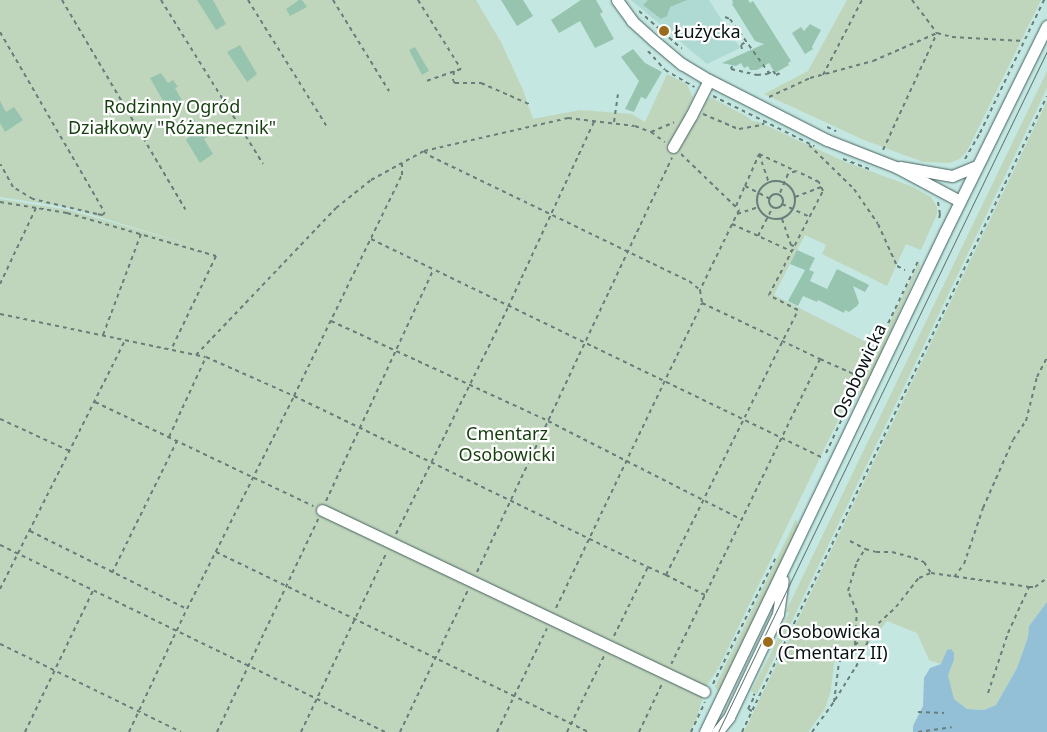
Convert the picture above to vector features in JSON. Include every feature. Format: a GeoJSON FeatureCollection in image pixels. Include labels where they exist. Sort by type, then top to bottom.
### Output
{"type":"FeatureCollection","features":[{"type":"Feature","properties":{"kind":"street"},"geometry":{"type":"LineString","coordinates":[[617,0],[632,21],[648,36],[682,64],[709,80],[828,140],[896,167],[960,201]]}},
{"type":"Feature","properties":{"kind":"street","name":"Osobowicka"},"geometry":{"type":"LineString","coordinates":[[705,732],[784,571],[960,201],[1047,26]]}},
{"type":"Feature","properties":{"kind":"street"},"geometry":{"type":"LineString","coordinates":[[673,147],[709,80]]}},
{"type":"Feature","properties":{"kind":"street"},"geometry":{"type":"LineString","coordinates":[[896,167],[952,176],[977,166]]}},
{"type":"Feature","properties":{"kind":"street"},"geometry":{"type":"LineString","coordinates":[[952,176],[957,185],[960,201]]}},
{"type":"Feature","properties":{"kind":"street"},"geometry":{"type":"LineString","coordinates":[[322,510],[707,693]]}},
{"type":"Feature","properties":{"kind":"street"},"geometry":{"type":"LineString","coordinates":[[718,732],[729,717],[778,614],[784,571]]}},
{"type":"Feature","properties":{"kind":"path"},"geometry":{"type":"LineString","coordinates":[[62,0],[185,209]]}},
{"type":"Feature","properties":{"kind":"path"},"geometry":{"type":"LineString","coordinates":[[161,0],[263,164]]}},
{"type":"Feature","properties":{"kind":"path"},"geometry":{"type":"LineString","coordinates":[[248,0],[327,127]]}},
{"type":"Feature","properties":{"kind":"path"},"geometry":{"type":"LineString","coordinates":[[333,0],[389,91]]}},
{"type":"Feature","properties":{"kind":"path"},"geometry":{"type":"LineString","coordinates":[[418,0],[461,69],[427,81]]}},
{"type":"Feature","properties":{"kind":"path"},"geometry":{"type":"LineString","coordinates":[[823,74],[862,0]]}},
{"type":"Feature","properties":{"kind":"path"},"geometry":{"type":"LineString","coordinates":[[912,0],[937,33],[952,37],[1024,41]]}},
{"type":"Feature","properties":{"kind":"path"},"geometry":{"type":"LineString","coordinates":[[964,160],[980,133],[1044,0]]}},
{"type":"Feature","properties":{"kind":"path"},"geometry":{"type":"LineString","coordinates":[[638,10],[687,53]]}},
{"type":"Feature","properties":{"kind":"path"},"geometry":{"type":"LineString","coordinates":[[725,16],[730,19],[747,41],[768,74]]}},
{"type":"Feature","properties":{"kind":"path"},"geometry":{"type":"LineString","coordinates":[[0,32],[105,212],[102,215],[33,199],[13,187],[0,164]]}},
{"type":"Feature","properties":{"kind":"path"},"geometry":{"type":"LineString","coordinates":[[776,103],[767,98],[823,74],[873,61],[937,33]]}},
{"type":"Feature","properties":{"kind":"path"},"geometry":{"type":"LineString","coordinates":[[891,152],[883,150],[937,33]]}},
{"type":"Feature","properties":{"kind":"path"},"geometry":{"type":"LineString","coordinates":[[742,49],[741,45],[747,41]]}},
{"type":"Feature","properties":{"kind":"path"},"geometry":{"type":"LineString","coordinates":[[732,66],[731,69],[747,73],[768,74],[773,71],[776,75],[782,72]]}},
{"type":"Feature","properties":{"kind":"path"},"geometry":{"type":"LineString","coordinates":[[454,71],[453,81],[455,83],[481,83],[531,105]]}},
{"type":"Feature","properties":{"kind":"path"},"geometry":{"type":"LineString","coordinates":[[614,122],[618,94]]}},
{"type":"Feature","properties":{"kind":"path"},"geometry":{"type":"LineString","coordinates":[[742,732],[1047,96]]}},
{"type":"Feature","properties":{"kind":"path"},"geometry":{"type":"LineString","coordinates":[[694,110],[728,126],[739,129],[764,123]]}},
{"type":"Feature","properties":{"kind":"path"},"geometry":{"type":"LineString","coordinates":[[196,355],[336,208],[372,180],[424,151],[568,118],[635,126],[651,132],[673,147]]}},
{"type":"Feature","properties":{"kind":"path"},"geometry":{"type":"LineString","coordinates":[[301,732],[508,307],[596,120]]}},
{"type":"Feature","properties":{"kind":"path"},"geometry":{"type":"LineString","coordinates":[[826,126],[841,133]]}},
{"type":"Feature","properties":{"kind":"path"},"geometry":{"type":"LineString","coordinates":[[808,144],[854,189],[878,224],[897,266],[905,270]]}},
{"type":"Feature","properties":{"kind":"path"},"geometry":{"type":"LineString","coordinates":[[497,732],[702,303],[700,290],[739,210],[676,150],[548,421]]}},
{"type":"Feature","properties":{"kind":"path"},"geometry":{"type":"LineString","coordinates":[[424,151],[430,156],[689,280],[700,290]]}},
{"type":"Feature","properties":{"kind":"path"},"geometry":{"type":"LineString","coordinates":[[666,575],[798,310],[769,295],[823,191],[819,182],[760,154]]}},
{"type":"Feature","properties":{"kind":"path"},"geometry":{"type":"LineString","coordinates":[[760,154],[769,183]]}},
{"type":"Feature","properties":{"kind":"path"},"geometry":{"type":"LineString","coordinates":[[736,206],[760,154]]}},
{"type":"Feature","properties":{"kind":"path"},"geometry":{"type":"LineString","coordinates":[[129,732],[186,609],[254,477],[402,175],[402,164]]}},
{"type":"Feature","properties":{"kind":"path"},"geometry":{"type":"LineString","coordinates":[[779,195],[788,174],[796,171]]}},
{"type":"Feature","properties":{"kind":"path"},"geometry":{"type":"LineString","coordinates":[[769,183],[784,183],[790,188],[794,197],[793,209],[782,218],[768,218],[758,207],[758,193],[769,183]]}},
{"type":"Feature","properties":{"kind":"path"},"geometry":{"type":"LineString","coordinates":[[744,186],[769,198]]}},
{"type":"Feature","properties":{"kind":"path"},"geometry":{"type":"LineString","coordinates":[[794,197],[821,187]]}},
{"type":"Feature","properties":{"kind":"path"},"geometry":{"type":"LineString","coordinates":[[769,198],[772,195],[779,195]]}},
{"type":"Feature","properties":{"kind":"path"},"geometry":{"type":"LineString","coordinates":[[779,195],[782,204]]}},
{"type":"Feature","properties":{"kind":"path"},"geometry":{"type":"LineString","coordinates":[[769,198],[769,204],[773,208]]}},
{"type":"Feature","properties":{"kind":"path"},"geometry":{"type":"LineString","coordinates":[[936,198],[940,214],[937,224]]}},
{"type":"Feature","properties":{"kind":"path"},"geometry":{"type":"LineString","coordinates":[[0,202],[67,213],[216,256],[172,349]]}},
{"type":"Feature","properties":{"kind":"path"},"geometry":{"type":"LineString","coordinates":[[782,204],[810,217]]}},
{"type":"Feature","properties":{"kind":"path"},"geometry":{"type":"LineString","coordinates":[[773,208],[779,207],[782,204]]}},
{"type":"Feature","properties":{"kind":"path"},"geometry":{"type":"LineString","coordinates":[[737,214],[758,207]]}},
{"type":"Feature","properties":{"kind":"path"},"geometry":{"type":"LineString","coordinates":[[0,284],[36,208]]}},
{"type":"Feature","properties":{"kind":"path"},"geometry":{"type":"LineString","coordinates":[[758,236],[773,208]]}},
{"type":"Feature","properties":{"kind":"path"},"geometry":{"type":"LineString","coordinates":[[782,218],[791,245],[794,246]]}},
{"type":"Feature","properties":{"kind":"path"},"geometry":{"type":"LineString","coordinates":[[732,224],[791,251]]}},
{"type":"Feature","properties":{"kind":"path"},"geometry":{"type":"LineString","coordinates":[[103,336],[141,234]]}},
{"type":"Feature","properties":{"kind":"path"},"geometry":{"type":"LineString","coordinates":[[371,238],[508,307],[823,458],[843,417]]}},
{"type":"Feature","properties":{"kind":"path"},"geometry":{"type":"LineString","coordinates":[[854,394],[918,262]]}},
{"type":"Feature","properties":{"kind":"path"},"geometry":{"type":"LineString","coordinates":[[218,732],[288,587],[433,270]]}},
{"type":"Feature","properties":{"kind":"path"},"geometry":{"type":"LineString","coordinates":[[702,303],[854,374]]}},
{"type":"Feature","properties":{"kind":"path"},"geometry":{"type":"LineString","coordinates":[[0,314],[172,349],[206,358],[294,396],[705,595]]}},
{"type":"Feature","properties":{"kind":"path"},"geometry":{"type":"LineString","coordinates":[[330,320],[395,352],[548,421],[742,520]]}},
{"type":"Feature","properties":{"kind":"path"},"geometry":{"type":"LineString","coordinates":[[0,589],[125,340]]}},
{"type":"Feature","properties":{"kind":"path"},"geometry":{"type":"LineString","coordinates":[[954,577],[964,564],[983,508],[1013,440],[1026,421],[1037,377],[1047,357]]}},
{"type":"Feature","properties":{"kind":"path"},"geometry":{"type":"LineString","coordinates":[[169,437],[206,358]]}},
{"type":"Feature","properties":{"kind":"path"},"geometry":{"type":"LineString","coordinates":[[639,732],[783,439],[820,359]]}},
{"type":"Feature","properties":{"kind":"path"},"geometry":{"type":"LineString","coordinates":[[95,402],[322,510]]}},
{"type":"Feature","properties":{"kind":"path"},"geometry":{"type":"LineString","coordinates":[[0,419],[70,451]]}},
{"type":"Feature","properties":{"kind":"path"},"geometry":{"type":"LineString","coordinates":[[112,572],[177,441]]}},
{"type":"Feature","properties":{"kind":"path"},"geometry":{"type":"LineString","coordinates":[[29,531],[186,609]]}},
{"type":"Feature","properties":{"kind":"path"},"geometry":{"type":"LineString","coordinates":[[850,541],[864,549],[884,554],[892,552],[914,558],[924,562],[931,573]]}},
{"type":"Feature","properties":{"kind":"path"},"geometry":{"type":"LineString","coordinates":[[0,545],[385,732]]}},
{"type":"Feature","properties":{"kind":"path"},"geometry":{"type":"LineString","coordinates":[[855,645],[857,612],[848,591],[864,549]]}},
{"type":"Feature","properties":{"kind":"path"},"geometry":{"type":"LineString","coordinates":[[216,552],[589,732]]}},
{"type":"Feature","properties":{"kind":"path"},"geometry":{"type":"LineString","coordinates":[[691,732],[707,693],[779,552]]}},
{"type":"Feature","properties":{"kind":"path"},"geometry":{"type":"LineString","coordinates":[[567,732],[648,567]]}},
{"type":"Feature","properties":{"kind":"path"},"geometry":{"type":"LineString","coordinates":[[834,702],[839,662],[896,607],[915,582],[931,573],[1035,587],[1047,578]]}},
{"type":"Feature","properties":{"kind":"path"},"geometry":{"type":"LineString","coordinates":[[988,693],[1008,633],[1029,587]]}},
{"type":"Feature","properties":{"kind":"path"},"geometry":{"type":"LineString","coordinates":[[25,732],[93,591]]}},
{"type":"Feature","properties":{"kind":"path"},"geometry":{"type":"LineString","coordinates":[[812,732],[856,667],[874,627]]}},
{"type":"Feature","properties":{"kind":"path"},"geometry":{"type":"LineString","coordinates":[[0,644],[181,732]]}},
{"type":"Feature","properties":{"kind":"path"},"geometry":{"type":"LineString","coordinates":[[750,715],[744,710],[751,693],[755,695],[748,709],[752,711]]}},
{"type":"Feature","properties":{"kind":"path"},"geometry":{"type":"LineString","coordinates":[[918,712],[944,713]]}},
{"type":"Feature","properties":{"kind":"path"},"geometry":{"type":"LineString","coordinates":[[918,732],[952,727]]}},
{"type":"Feature","properties":{"kind":"shaded area"},"geometry":{"type":"Polygon","coordinates":[[[631,0],[709,0],[740,48],[707,64],[631,0]]]}},
{"type":"Feature","properties":{"kind":"shaded area"},"geometry":{"type":"Polygon","coordinates":[[[1047,602],[1047,732],[913,732],[913,726],[923,706],[924,678],[930,668],[941,664],[947,650],[951,649],[954,653],[954,660],[948,675],[954,699],[967,709],[984,710],[996,705],[1017,668],[1028,637],[1029,626],[1047,602]]]}},
{"type":"Feature","properties":{"kind":"green space","name":"Cmentarz Osobowicki"},"geometry":{"type":"Polygon","coordinates":[[[0,0],[476,0],[501,42],[523,90],[533,119],[580,110],[632,114],[645,122],[667,74],[687,84],[693,98],[685,114],[698,119],[708,99],[712,98],[752,121],[759,122],[843,161],[913,187],[931,197],[937,207],[937,214],[921,250],[906,244],[887,286],[822,254],[826,245],[805,235],[774,295],[874,346],[719,667],[705,688],[697,718],[690,732],[0,732],[0,199],[69,210],[195,246],[66,207],[0,197],[0,0]]]}},
{"type":"Feature","properties":{"kind":"green space"},"geometry":{"type":"Polygon","coordinates":[[[847,0],[1041,0],[967,151],[961,158],[950,163],[923,162],[864,140],[764,94],[808,71],[847,0]]]}},
{"type":"Feature","properties":{"kind":"green space"},"geometry":{"type":"Polygon","coordinates":[[[1047,71],[1047,88],[757,694],[751,691],[789,613],[786,611],[1047,71]]]}},
{"type":"Feature","properties":{"kind":"green space"},"geometry":{"type":"Polygon","coordinates":[[[1047,101],[1047,602],[1029,626],[1028,637],[1017,668],[996,705],[984,710],[967,709],[954,699],[951,692],[948,675],[954,660],[941,664],[929,660],[917,633],[887,621],[862,652],[850,646],[834,663],[831,690],[825,709],[808,732],[744,732],[1047,101]]]}},
{"type":"Feature","properties":{"kind":"green space"},"geometry":{"type":"Polygon","coordinates":[[[919,262],[920,266],[863,393],[860,392],[858,396],[856,395],[877,348],[919,262]]]}},
{"type":"Feature","properties":{"kind":"green space"},"geometry":{"type":"Polygon","coordinates":[[[796,519],[799,529],[719,692],[715,687],[796,519]]]}},
{"type":"Feature","properties":{"kind":"building"},"geometry":{"type":"Polygon","coordinates":[[[197,0],[213,0],[226,24],[216,30],[197,0]]]}},
{"type":"Feature","properties":{"kind":"building"},"geometry":{"type":"Polygon","coordinates":[[[302,0],[307,7],[290,16],[286,9],[302,0]]]}},
{"type":"Feature","properties":{"kind":"building"},"geometry":{"type":"Polygon","coordinates":[[[501,0],[523,0],[533,16],[517,26],[501,0]]]}},
{"type":"Feature","properties":{"kind":"building"},"geometry":{"type":"Polygon","coordinates":[[[581,0],[596,0],[603,12],[600,14],[614,39],[595,48],[580,21],[559,33],[551,20],[581,0]]]}},
{"type":"Feature","properties":{"kind":"building"},"geometry":{"type":"Polygon","coordinates":[[[648,0],[687,0],[670,7],[667,16],[661,19],[643,5],[648,0]]]}},
{"type":"Feature","properties":{"kind":"building"},"geometry":{"type":"Polygon","coordinates":[[[732,0],[748,0],[750,3],[753,1],[791,61],[788,63],[789,65],[775,73],[769,63],[757,70],[750,70],[748,66],[744,68],[741,63],[736,66],[722,63],[764,44],[755,41],[732,4],[732,0]]]}},
{"type":"Feature","properties":{"kind":"building"},"geometry":{"type":"Polygon","coordinates":[[[810,24],[821,30],[812,47],[813,49],[805,54],[792,33],[801,27],[804,31],[810,24]]]}},
{"type":"Feature","properties":{"kind":"building"},"geometry":{"type":"Polygon","coordinates":[[[240,45],[257,74],[247,82],[227,52],[240,45]]]}},
{"type":"Feature","properties":{"kind":"building"},"geometry":{"type":"Polygon","coordinates":[[[415,47],[429,71],[422,75],[409,50],[415,47]]]}},
{"type":"Feature","properties":{"kind":"building"},"geometry":{"type":"Polygon","coordinates":[[[633,49],[645,63],[662,72],[646,99],[641,97],[634,112],[625,109],[639,81],[621,57],[633,49]]]}},
{"type":"Feature","properties":{"kind":"building"},"geometry":{"type":"Polygon","coordinates":[[[161,73],[168,83],[173,80],[178,87],[175,88],[184,104],[170,113],[150,78],[161,73]]]}},
{"type":"Feature","properties":{"kind":"building"},"geometry":{"type":"Polygon","coordinates":[[[0,101],[6,112],[14,107],[23,120],[5,132],[0,123],[0,101]]]}},
{"type":"Feature","properties":{"kind":"building"},"geometry":{"type":"Polygon","coordinates":[[[193,118],[201,130],[205,128],[210,135],[204,139],[213,154],[200,163],[186,140],[190,136],[183,125],[193,118]]]}},
{"type":"Feature","properties":{"kind":"building"},"geometry":{"type":"Polygon","coordinates":[[[797,250],[815,258],[809,270],[814,272],[810,281],[827,289],[837,269],[869,285],[865,292],[853,286],[859,303],[857,306],[849,312],[845,310],[844,313],[818,300],[817,302],[803,296],[798,306],[788,301],[805,270],[790,264],[797,250]]]}},
{"type":"Feature","properties":{"kind":"tram line"},"geometry":{"type":"LineString","coordinates":[[718,732],[1047,51]]}},
{"type":"Feature","properties":{"kind":"place","name":"Łużycka"},"geometry":{"type":"Point","coordinates":[664,31]}},
{"type":"Feature","properties":{"kind":"place","name":"Osobowicka (Cmentarz II)"},"geometry":{"type":"Point","coordinates":[768,642]}},
{"type":"Feature","properties":{"kind":"park label","name":"Rodzinny Ogród Działkowy \"Różanecznik\""},"geometry":{"type":"Point","coordinates":[172,117]}}]}
